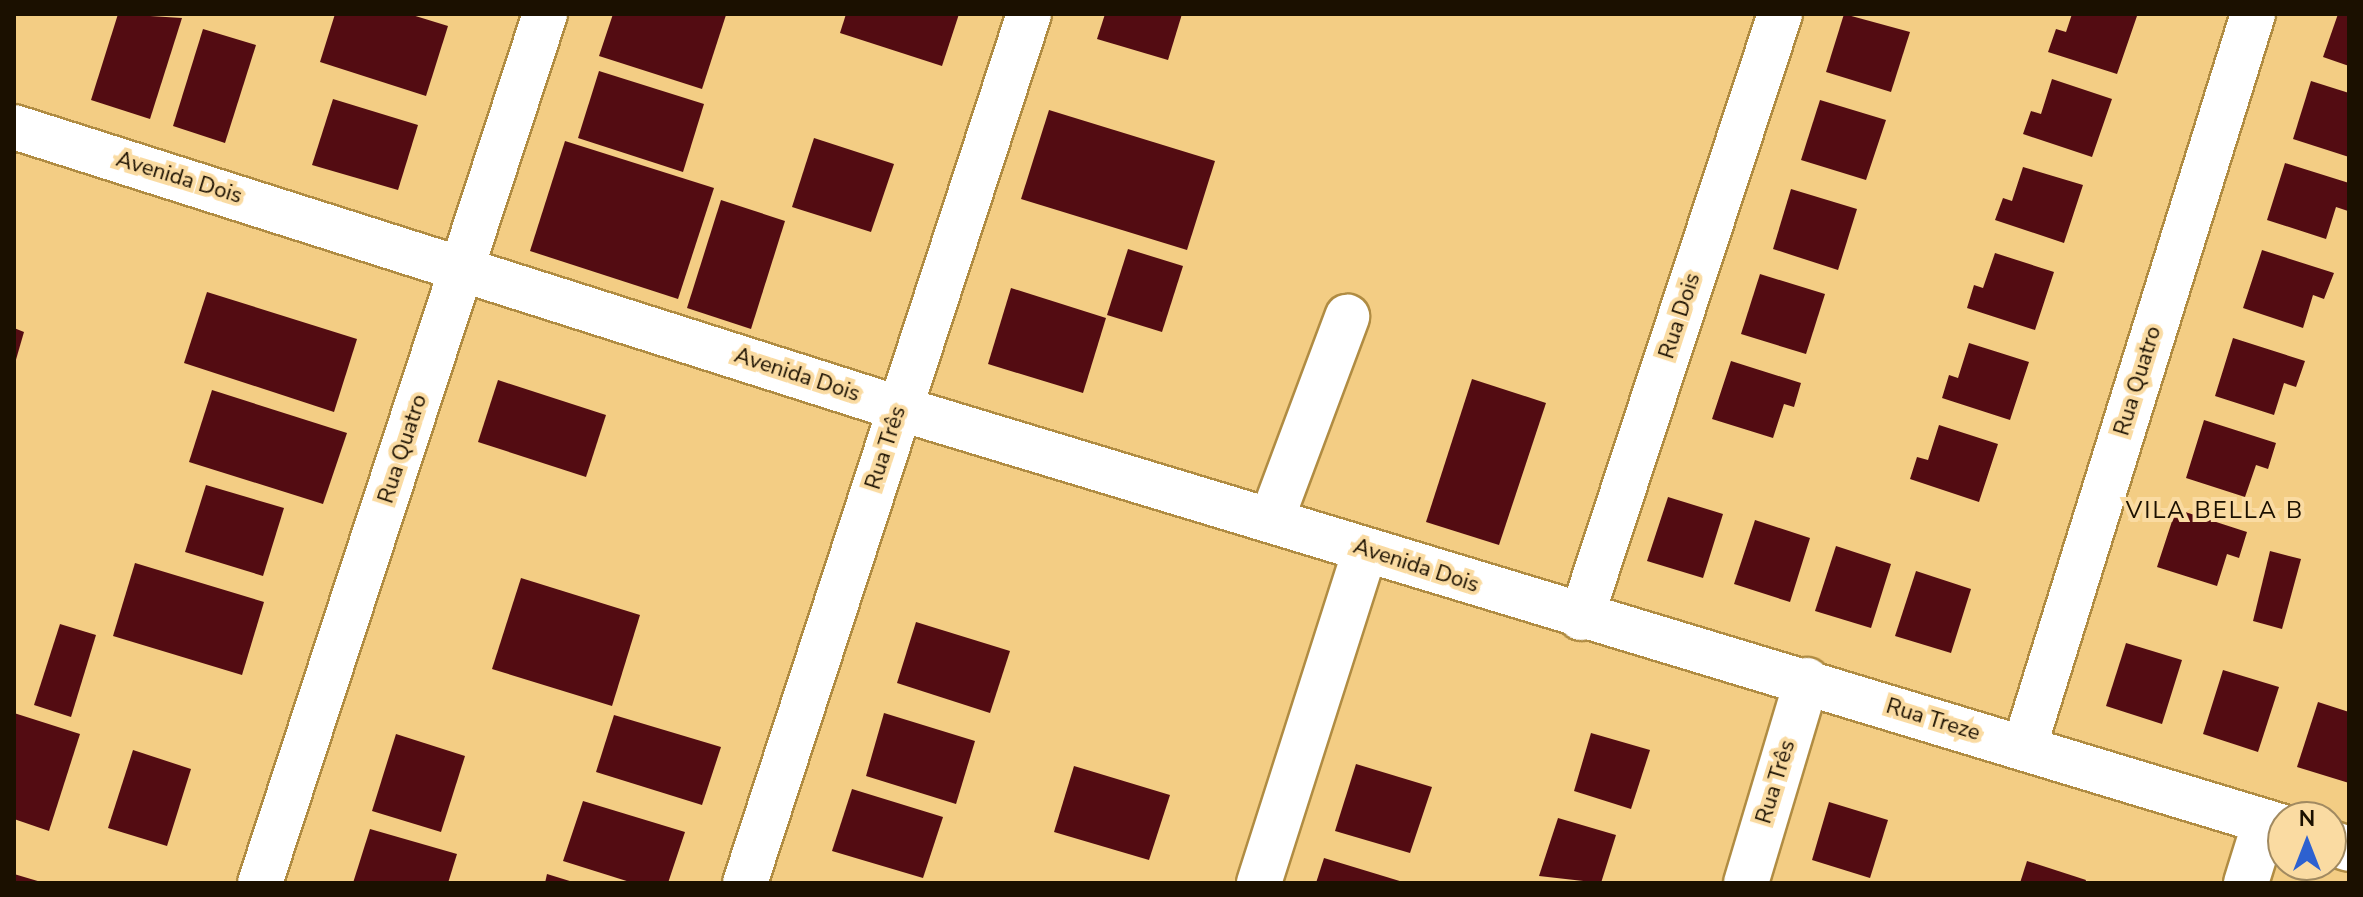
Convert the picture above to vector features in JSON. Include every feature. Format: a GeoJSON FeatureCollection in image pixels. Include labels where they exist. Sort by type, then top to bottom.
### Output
{"type":"FeatureCollection","features":[{"type":"Feature","properties":{"kind":"street","name":"Rua Quatro"},"geometry":{"type":"LineString","coordinates":[[260,883],[545,14]]}},
{"type":"Feature","properties":{"kind":"street","name":"Rua Três"},"geometry":{"type":"LineString","coordinates":[[745,883],[1029,14]]}},
{"type":"Feature","properties":{"kind":"street","name":"Rua Dois"},"geometry":{"type":"LineString","coordinates":[[1581,618],[1780,14]]}},
{"type":"Feature","properties":{"kind":"street","name":"Rua Quatro"},"geometry":{"type":"LineString","coordinates":[[2024,748],[2253,14]]}},
{"type":"Feature","properties":{"kind":"street","name":"Avenida Dois"},"geometry":{"type":"LineString","coordinates":[[14,127],[463,266],[898,408],[1272,518],[1581,618]]}},
{"type":"Feature","properties":{"kind":"street"},"geometry":{"type":"LineString","coordinates":[[1272,518],[1347,317]]}},
{"type":"Feature","properties":{"kind":"street"},"geometry":{"type":"LineString","coordinates":[[1259,883],[1365,550]]}},
{"type":"Feature","properties":{"kind":"street","name":"Rua Treze"},"geometry":{"type":"LineString","coordinates":[[1581,618],[1807,680],[2267,822]]}},
{"type":"Feature","properties":{"kind":"street","name":"Rua Três"},"geometry":{"type":"LineString","coordinates":[[1746,883],[1807,680]]}},
{"type":"Feature","properties":{"kind":"street"},"geometry":{"type":"LineString","coordinates":[[2246,883],[2267,839]]}},
{"type":"Feature","properties":{"kind":"building"},"geometry":{"type":"Polygon","coordinates":[[[118,14],[182,18],[150,119],[91,100],[118,14]]]}},
{"type":"Feature","properties":{"kind":"building"},"geometry":{"type":"Polygon","coordinates":[[[335,14],[409,14],[448,26],[426,96],[320,62],[335,14]]]}},
{"type":"Feature","properties":{"kind":"building"},"geometry":{"type":"Polygon","coordinates":[[[613,14],[726,15],[702,89],[599,56],[613,14]]]}},
{"type":"Feature","properties":{"kind":"building"},"geometry":{"type":"Polygon","coordinates":[[[846,14],[959,14],[942,66],[840,33],[846,14]]]}},
{"type":"Feature","properties":{"kind":"building"},"geometry":{"type":"Polygon","coordinates":[[[1105,14],[1182,14],[1168,60],[1097,39],[1105,14]]]}},
{"type":"Feature","properties":{"kind":"building"},"geometry":{"type":"Polygon","coordinates":[[[1844,14],[1910,32],[1891,92],[1826,72],[1844,14]]]}},
{"type":"Feature","properties":{"kind":"building"},"geometry":{"type":"Polygon","coordinates":[[[2072,14],[2137,16],[2117,74],[2048,52],[2056,29],[2066,32],[2072,14]]]}},
{"type":"Feature","properties":{"kind":"building"},"geometry":{"type":"Polygon","coordinates":[[[2338,14],[2349,14],[2349,66],[2323,57],[2338,14]]]}},
{"type":"Feature","properties":{"kind":"building"},"geometry":{"type":"Polygon","coordinates":[[[203,29],[256,45],[225,143],[173,126],[203,29]]]}},
{"type":"Feature","properties":{"kind":"building"},"geometry":{"type":"Polygon","coordinates":[[[599,71],[704,104],[683,172],[578,138],[599,71]]]}},
{"type":"Feature","properties":{"kind":"building"},"geometry":{"type":"Polygon","coordinates":[[[2052,79],[2112,99],[2092,157],[2023,134],[2031,111],[2041,114],[2052,79]]]}},
{"type":"Feature","properties":{"kind":"building"},"geometry":{"type":"Polygon","coordinates":[[[2311,81],[2349,93],[2349,157],[2293,139],[2311,81]]]}},
{"type":"Feature","properties":{"kind":"building"},"geometry":{"type":"Polygon","coordinates":[[[333,99],[418,125],[398,190],[312,165],[333,99]]]}},
{"type":"Feature","properties":{"kind":"building"},"geometry":{"type":"Polygon","coordinates":[[[1820,100],[1886,120],[1866,180],[1801,160],[1820,100]]]}},
{"type":"Feature","properties":{"kind":"building"},"geometry":{"type":"Polygon","coordinates":[[[1049,110],[1215,161],[1187,250],[1021,199],[1049,110]]]}},
{"type":"Feature","properties":{"kind":"building"},"geometry":{"type":"Polygon","coordinates":[[[814,138],[894,164],[871,232],[792,207],[814,138]]]}},
{"type":"Feature","properties":{"kind":"building"},"geometry":{"type":"Polygon","coordinates":[[[565,141],[714,188],[678,299],[530,251],[565,141]]]}},
{"type":"Feature","properties":{"kind":"building"},"geometry":{"type":"Polygon","coordinates":[[[2285,163],[2349,183],[2348,211],[2336,207],[2326,239],[2267,220],[2285,163]]]}},
{"type":"Feature","properties":{"kind":"building"},"geometry":{"type":"Polygon","coordinates":[[[2023,167],[2083,185],[2064,243],[1995,220],[2003,198],[2012,201],[2023,167]]]}},
{"type":"Feature","properties":{"kind":"building"},"geometry":{"type":"Polygon","coordinates":[[[1791,189],[1857,209],[1838,270],[1773,249],[1791,189]]]}},
{"type":"Feature","properties":{"kind":"building"},"geometry":{"type":"Polygon","coordinates":[[[721,200],[785,221],[751,329],[687,308],[721,200]]]}},
{"type":"Feature","properties":{"kind":"building"},"geometry":{"type":"Polygon","coordinates":[[[1128,249],[1183,266],[1162,332],[1107,315],[1128,249]]]}},
{"type":"Feature","properties":{"kind":"building"},"geometry":{"type":"Polygon","coordinates":[[[2262,250],[2334,273],[2324,299],[2313,295],[2303,328],[2243,308],[2262,250]]]}},
{"type":"Feature","properties":{"kind":"building"},"geometry":{"type":"Polygon","coordinates":[[[1995,253],[2054,272],[2035,330],[1967,308],[1974,285],[1983,288],[1995,253]]]}},
{"type":"Feature","properties":{"kind":"building"},"geometry":{"type":"Polygon","coordinates":[[[1760,274],[1825,294],[1806,354],[1741,334],[1760,274]]]}},
{"type":"Feature","properties":{"kind":"building"},"geometry":{"type":"Polygon","coordinates":[[[1011,288],[1106,318],[1083,393],[988,364],[1011,288]]]}},
{"type":"Feature","properties":{"kind":"building"},"geometry":{"type":"Polygon","coordinates":[[[207,292],[357,339],[334,412],[184,363],[207,292]]]}},
{"type":"Feature","properties":{"kind":"building"},"geometry":{"type":"Polygon","coordinates":[[[14,328],[24,332],[15,363],[14,363],[14,328]]]}},
{"type":"Feature","properties":{"kind":"building"},"geometry":{"type":"Polygon","coordinates":[[[2233,338],[2305,361],[2296,387],[2284,383],[2274,415],[2215,396],[2233,338]]]}},
{"type":"Feature","properties":{"kind":"building"},"geometry":{"type":"Polygon","coordinates":[[[1969,343],[2029,362],[2010,420],[1942,398],[1949,375],[1958,378],[1969,343]]]}},
{"type":"Feature","properties":{"kind":"building"},"geometry":{"type":"Polygon","coordinates":[[[1731,361],[1801,383],[1794,407],[1784,404],[1773,438],[1712,419],[1731,361]]]}},
{"type":"Feature","properties":{"kind":"building"},"geometry":{"type":"Polygon","coordinates":[[[1472,379],[1546,403],[1499,545],[1426,522],[1472,379]]]}},
{"type":"Feature","properties":{"kind":"building"},"geometry":{"type":"Polygon","coordinates":[[[498,380],[606,415],[586,477],[478,442],[498,380]]]}},
{"type":"Feature","properties":{"kind":"building"},"geometry":{"type":"Polygon","coordinates":[[[212,390],[347,433],[323,504],[189,462],[212,390]]]}},
{"type":"Feature","properties":{"kind":"building"},"geometry":{"type":"Polygon","coordinates":[[[2204,420],[2276,443],[2268,469],[2256,465],[2245,497],[2186,478],[2204,420]]]}},
{"type":"Feature","properties":{"kind":"building"},"geometry":{"type":"Polygon","coordinates":[[[1939,425],[1998,444],[1979,502],[1910,479],[1917,457],[1928,460],[1939,425]]]}},
{"type":"Feature","properties":{"kind":"building"},"geometry":{"type":"Polygon","coordinates":[[[206,485],[284,508],[263,576],[185,552],[206,485]]]}},
{"type":"Feature","properties":{"kind":"building"},"geometry":{"type":"Polygon","coordinates":[[[1668,497],[1723,514],[1703,578],[1647,561],[1668,497]]]}},
{"type":"Feature","properties":{"kind":"building"},"geometry":{"type":"Polygon","coordinates":[[[2176,509],[2247,532],[2239,558],[2227,554],[2217,586],[2157,567],[2176,509]]]}},
{"type":"Feature","properties":{"kind":"building"},"geometry":{"type":"Polygon","coordinates":[[[1755,520],[1810,538],[1790,602],[1734,584],[1755,520]]]}},
{"type":"Feature","properties":{"kind":"building"},"geometry":{"type":"Polygon","coordinates":[[[1836,546],[1891,564],[1871,628],[1815,611],[1836,546]]]}},
{"type":"Feature","properties":{"kind":"building"},"geometry":{"type":"Polygon","coordinates":[[[2270,551],[2301,559],[2282,629],[2253,621],[2270,551]]]}},
{"type":"Feature","properties":{"kind":"building"},"geometry":{"type":"Polygon","coordinates":[[[135,563],[264,602],[242,675],[113,636],[135,563]]]}},
{"type":"Feature","properties":{"kind":"building"},"geometry":{"type":"Polygon","coordinates":[[[1916,571],[1971,589],[1951,653],[1895,636],[1916,571]]]}},
{"type":"Feature","properties":{"kind":"building"},"geometry":{"type":"Polygon","coordinates":[[[521,578],[640,615],[612,706],[492,669],[521,578]]]}},
{"type":"Feature","properties":{"kind":"building"},"geometry":{"type":"Polygon","coordinates":[[[916,622],[1010,651],[990,713],[897,683],[916,622]]]}},
{"type":"Feature","properties":{"kind":"building"},"geometry":{"type":"Polygon","coordinates":[[[60,624],[96,635],[71,717],[34,705],[60,624]]]}},
{"type":"Feature","properties":{"kind":"building"},"geometry":{"type":"Polygon","coordinates":[[[2126,643],[2182,660],[2162,724],[2106,706],[2126,643]]]}},
{"type":"Feature","properties":{"kind":"building"},"geometry":{"type":"Polygon","coordinates":[[[2223,670],[2279,687],[2258,752],[2203,734],[2223,670]]]}},
{"type":"Feature","properties":{"kind":"building"},"geometry":{"type":"Polygon","coordinates":[[[2318,702],[2349,712],[2349,783],[2297,767],[2318,702]]]}},
{"type":"Feature","properties":{"kind":"building"},"geometry":{"type":"Polygon","coordinates":[[[14,713],[80,734],[49,831],[14,819],[14,713]]]}},
{"type":"Feature","properties":{"kind":"building"},"geometry":{"type":"Polygon","coordinates":[[[884,713],[975,741],[956,804],[866,776],[884,713]]]}},
{"type":"Feature","properties":{"kind":"building"},"geometry":{"type":"Polygon","coordinates":[[[614,715],[721,747],[702,805],[596,772],[614,715]]]}},
{"type":"Feature","properties":{"kind":"building"},"geometry":{"type":"Polygon","coordinates":[[[1591,733],[1650,750],[1631,809],[1574,791],[1591,733]]]}},
{"type":"Feature","properties":{"kind":"building"},"geometry":{"type":"Polygon","coordinates":[[[396,734],[465,756],[441,832],[372,811],[396,734]]]}},
{"type":"Feature","properties":{"kind":"building"},"geometry":{"type":"Polygon","coordinates":[[[133,750],[191,769],[167,846],[108,828],[133,750]]]}},
{"type":"Feature","properties":{"kind":"building"},"geometry":{"type":"Polygon","coordinates":[[[1356,764],[1432,787],[1410,853],[1335,831],[1356,764]]]}},
{"type":"Feature","properties":{"kind":"building"},"geometry":{"type":"Polygon","coordinates":[[[1074,766],[1170,795],[1149,860],[1054,832],[1074,766]]]}},
{"type":"Feature","properties":{"kind":"building"},"geometry":{"type":"Polygon","coordinates":[[[852,789],[943,817],[923,878],[832,851],[852,789]]]}},
{"type":"Feature","properties":{"kind":"building"},"geometry":{"type":"Polygon","coordinates":[[[583,801],[685,832],[668,883],[633,883],[563,861],[583,801]]]}},
{"type":"Feature","properties":{"kind":"building"},"geometry":{"type":"Polygon","coordinates":[[[1829,802],[1888,820],[1870,878],[1812,860],[1829,802]]]}},
{"type":"Feature","properties":{"kind":"building"},"geometry":{"type":"Polygon","coordinates":[[[1558,818],[1616,835],[1601,883],[1539,876],[1558,818]]]}},
{"type":"Feature","properties":{"kind":"building"},"geometry":{"type":"Polygon","coordinates":[[[370,829],[457,854],[448,883],[353,883],[370,829]]]}},
{"type":"Feature","properties":{"kind":"building"},"geometry":{"type":"Polygon","coordinates":[[[1324,858],[1403,882],[1316,883],[1324,858]]]}},
{"type":"Feature","properties":{"kind":"building"},"geometry":{"type":"Polygon","coordinates":[[[2027,861],[2086,880],[2085,883],[2020,883],[2027,861]]]}},
{"type":"Feature","properties":{"kind":"building"},"geometry":{"type":"Polygon","coordinates":[[[14,874],[41,882],[41,883],[14,883],[14,874]]]}},
{"type":"Feature","properties":{"kind":"building"},"geometry":{"type":"Polygon","coordinates":[[[547,874],[573,882],[573,883],[545,883],[547,874]]]}},
{"type":"Feature","properties":{"kind":"district","name":"VILA BELLA B"},"geometry":{"type":"Point","coordinates":[2215,511]}}]}
